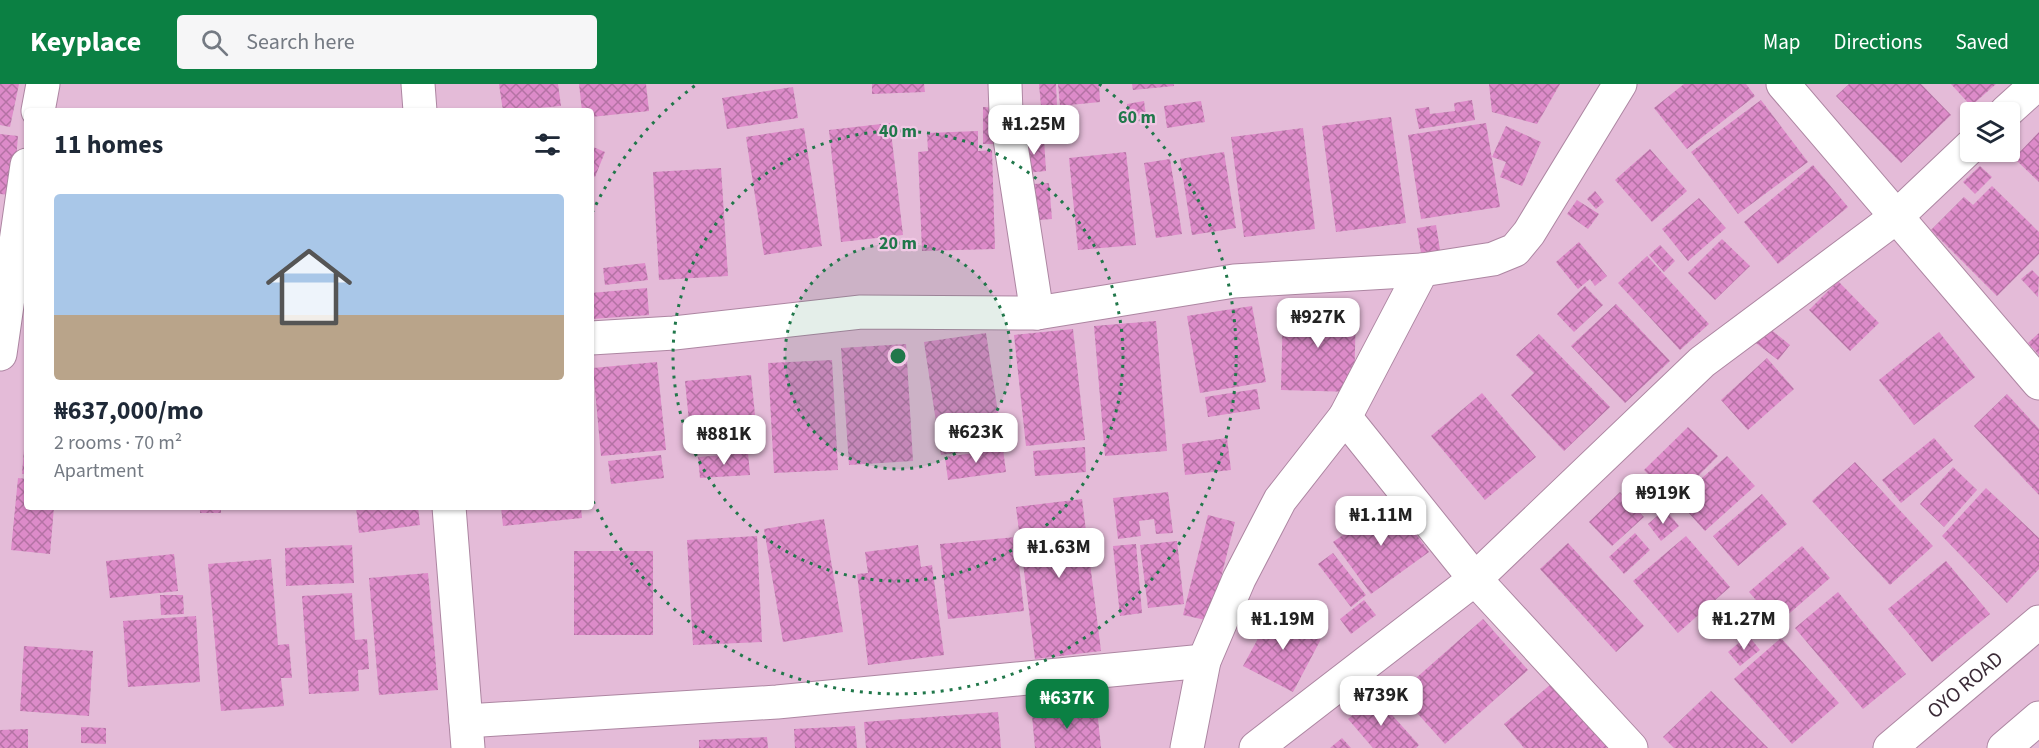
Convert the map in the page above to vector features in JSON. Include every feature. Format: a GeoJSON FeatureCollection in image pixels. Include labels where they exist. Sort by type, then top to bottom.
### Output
{"type":"FeatureCollection","features":[{"type":"Feature","properties":{"kind":"street"},"geometry":{"type":"LineString","coordinates":[[39,108],[43,84]]}},
{"type":"Feature","properties":{"kind":"street"},"geometry":{"type":"LineString","coordinates":[[418,84],[420,108]]}},
{"type":"Feature","properties":{"kind":"street"},"geometry":{"type":"LineString","coordinates":[[1005,84],[1006,113],[1037,313]]}},
{"type":"Feature","properties":{"kind":"street"},"geometry":{"type":"LineString","coordinates":[[594,338],[674,333],[861,312],[1037,313],[1234,281],[1422,270],[1493,259],[1515,250],[1529,233],[1620,84]]}},
{"type":"Feature","properties":{"kind":"street"},"geometry":{"type":"LineString","coordinates":[[1783,84],[1895,218],[2039,383]]}},
{"type":"Feature","properties":{"kind":"street"},"geometry":{"type":"LineString","coordinates":[[2017,102],[2037,84]]}},
{"type":"Feature","properties":{"kind":"street"},"geometry":{"type":"LineString","coordinates":[[1257,748],[1475,579],[1702,362],[1895,218],[1960,156]]}},
{"type":"Feature","properties":{"kind":"street"},"geometry":{"type":"LineString","coordinates":[[24,185],[1,335],[24,354]]}},
{"type":"Feature","properties":{"kind":"street"},"geometry":{"type":"LineString","coordinates":[[1187,748],[1204,661],[1239,579],[1280,500],[1345,417],[1422,270]]}},
{"type":"Feature","properties":{"kind":"street"},"geometry":{"type":"LineString","coordinates":[[1345,417],[1475,579],[1631,748]]}},
{"type":"Feature","properties":{"kind":"street"},"geometry":{"type":"LineString","coordinates":[[449,510],[467,735],[777,702],[1204,661]]}},
{"type":"Feature","properties":{"kind":"street","name":"OYO ROAD"},"geometry":{"type":"LineString","coordinates":[[1890,748],[2039,622]]}},
{"type":"Feature","properties":{"kind":"street"},"geometry":{"type":"LineString","coordinates":[[2004,748],[2039,718]]}},
{"type":"Feature","properties":{"kind":"building"},"geometry":{"type":"Polygon","coordinates":[[[0,84],[19,84],[10,127],[0,125],[0,84]]]}},
{"type":"Feature","properties":{"kind":"building"},"geometry":{"type":"Polygon","coordinates":[[[499,84],[558,84],[561,106],[503,108],[499,84]]]}},
{"type":"Feature","properties":{"kind":"building"},"geometry":{"type":"Polygon","coordinates":[[[579,84],[646,84],[649,111],[594,117],[594,108],[582,108],[579,84]]]}},
{"type":"Feature","properties":{"kind":"building"},"geometry":{"type":"Polygon","coordinates":[[[872,84],[924,84],[925,92],[872,94],[872,84]]]}},
{"type":"Feature","properties":{"kind":"building"},"geometry":{"type":"Polygon","coordinates":[[[1039,84],[1056,84],[1057,106],[1041,106],[1039,84]]]}},
{"type":"Feature","properties":{"kind":"building"},"geometry":{"type":"Polygon","coordinates":[[[1058,84],[1099,84],[1100,102],[1060,106],[1058,84]]]}},
{"type":"Feature","properties":{"kind":"building"},"geometry":{"type":"Polygon","coordinates":[[[1132,84],[1174,84],[1174,86],[1133,90],[1132,84]]]}},
{"type":"Feature","properties":{"kind":"building"},"geometry":{"type":"Polygon","coordinates":[[[1489,84],[1560,84],[1537,124],[1492,112],[1489,84]]]}},
{"type":"Feature","properties":{"kind":"building"},"geometry":{"type":"Polygon","coordinates":[[[1684,84],[1746,84],[1755,96],[1687,149],[1654,108],[1684,84]]]}},
{"type":"Feature","properties":{"kind":"building"},"geometry":{"type":"Polygon","coordinates":[[[1849,84],[1921,84],[1951,115],[1901,163],[1836,96],[1849,84]]]}},
{"type":"Feature","properties":{"kind":"building"},"geometry":{"type":"Polygon","coordinates":[[[1951,84],[1996,84],[1976,102],[1967,102],[1951,84]]]}},
{"type":"Feature","properties":{"kind":"building"},"geometry":{"type":"Polygon","coordinates":[[[793,87],[798,118],[727,129],[722,98],[793,87]]]}},
{"type":"Feature","properties":{"kind":"building"},"geometry":{"type":"Polygon","coordinates":[[[1472,100],[1475,120],[1419,129],[1415,109],[1429,107],[1430,114],[1455,111],[1454,103],[1472,100]]]}},
{"type":"Feature","properties":{"kind":"building"},"geometry":{"type":"Polygon","coordinates":[[[1761,100],[1808,162],[1738,214],[1691,152],[1761,100]]]}},
{"type":"Feature","properties":{"kind":"building"},"geometry":{"type":"Polygon","coordinates":[[[1144,101],[1146,115],[1128,117],[1127,104],[1144,101]]]}},
{"type":"Feature","properties":{"kind":"building"},"geometry":{"type":"Polygon","coordinates":[[[1201,101],[1205,122],[1167,128],[1164,106],[1201,101]]]}},
{"type":"Feature","properties":{"kind":"building"},"geometry":{"type":"Polygon","coordinates":[[[983,107],[999,108],[999,144],[983,144],[983,107]]]}},
{"type":"Feature","properties":{"kind":"building"},"geometry":{"type":"Polygon","coordinates":[[[1391,117],[1406,223],[1336,232],[1322,126],[1391,117]]]}},
{"type":"Feature","properties":{"kind":"building"},"geometry":{"type":"Polygon","coordinates":[[[890,123],[903,235],[841,242],[829,130],[890,123]]]}},
{"type":"Feature","properties":{"kind":"building"},"geometry":{"type":"Polygon","coordinates":[[[1486,123],[1500,207],[1421,219],[1408,135],[1486,123]]]}},
{"type":"Feature","properties":{"kind":"building"},"geometry":{"type":"Polygon","coordinates":[[[1506,126],[1541,142],[1522,186],[1500,177],[1506,162],[1492,157],[1506,126]]]}},
{"type":"Feature","properties":{"kind":"building"},"geometry":{"type":"Polygon","coordinates":[[[804,128],[822,246],[764,255],[746,137],[804,128]]]}},
{"type":"Feature","properties":{"kind":"building"},"geometry":{"type":"Polygon","coordinates":[[[1303,128],[1315,229],[1244,237],[1231,137],[1303,128]]]}},
{"type":"Feature","properties":{"kind":"building"},"geometry":{"type":"Polygon","coordinates":[[[978,131],[978,151],[992,150],[995,249],[922,251],[918,152],[928,151],[927,133],[978,131]]]}},
{"type":"Feature","properties":{"kind":"building"},"geometry":{"type":"Polygon","coordinates":[[[2039,132],[2039,182],[2018,162],[2020,162],[2020,152],[2039,132]]]}},
{"type":"Feature","properties":{"kind":"building"},"geometry":{"type":"Polygon","coordinates":[[[0,134],[18,136],[13,195],[0,194],[0,134]]]}},
{"type":"Feature","properties":{"kind":"building"},"geometry":{"type":"Polygon","coordinates":[[[1044,139],[1046,171],[1025,173],[1023,141],[1044,139]]]}},
{"type":"Feature","properties":{"kind":"building"},"geometry":{"type":"Polygon","coordinates":[[[594,147],[605,152],[594,176],[594,147]]]}},
{"type":"Feature","properties":{"kind":"building"},"geometry":{"type":"Polygon","coordinates":[[[1650,149],[1687,191],[1652,222],[1615,180],[1650,149]]]}},
{"type":"Feature","properties":{"kind":"building"},"geometry":{"type":"Polygon","coordinates":[[[1126,152],[1136,245],[1078,250],[1069,158],[1126,152]]]}},
{"type":"Feature","properties":{"kind":"building"},"geometry":{"type":"Polygon","coordinates":[[[1224,152],[1236,228],[1192,235],[1180,159],[1224,152]]]}},
{"type":"Feature","properties":{"kind":"building"},"geometry":{"type":"Polygon","coordinates":[[[1170,159],[1182,234],[1156,238],[1144,163],[1170,159]]]}},
{"type":"Feature","properties":{"kind":"building"},"geometry":{"type":"Polygon","coordinates":[[[1813,165],[1848,207],[1778,264],[1744,222],[1813,165]]]}},
{"type":"Feature","properties":{"kind":"building"},"geometry":{"type":"Polygon","coordinates":[[[1980,166],[1992,177],[1975,194],[1963,182],[1980,166]]]}},
{"type":"Feature","properties":{"kind":"building"},"geometry":{"type":"Polygon","coordinates":[[[721,168],[728,276],[659,280],[653,172],[721,168]]]}},
{"type":"Feature","properties":{"kind":"building"},"geometry":{"type":"Polygon","coordinates":[[[1049,183],[1052,219],[1028,221],[1033,184],[1049,183]]]}},
{"type":"Feature","properties":{"kind":"building"},"geometry":{"type":"Polygon","coordinates":[[[1992,186],[2039,232],[2039,254],[1997,296],[1931,230],[1964,197],[1973,205],[1992,186]]]}},
{"type":"Feature","properties":{"kind":"building"},"geometry":{"type":"Polygon","coordinates":[[[1595,191],[1604,202],[1596,209],[1587,199],[1595,191]]]}},
{"type":"Feature","properties":{"kind":"building"},"geometry":{"type":"Polygon","coordinates":[[[1699,198],[1726,228],[1688,261],[1662,229],[1699,198]]]}},
{"type":"Feature","properties":{"kind":"building"},"geometry":{"type":"Polygon","coordinates":[[[1577,200],[1599,214],[1588,229],[1567,214],[1577,200]]]}},
{"type":"Feature","properties":{"kind":"building"},"geometry":{"type":"Polygon","coordinates":[[[1436,225],[1441,256],[1422,259],[1417,228],[1436,225]]]}},
{"type":"Feature","properties":{"kind":"building"},"geometry":{"type":"Polygon","coordinates":[[[1722,239],[1750,266],[1715,300],[1688,273],[1722,239]]]}},
{"type":"Feature","properties":{"kind":"building"},"geometry":{"type":"Polygon","coordinates":[[[1579,242],[1607,276],[1595,286],[1590,279],[1578,289],[1556,262],[1579,242]]]}},
{"type":"Feature","properties":{"kind":"building"},"geometry":{"type":"Polygon","coordinates":[[[1660,245],[1675,261],[1664,272],[1649,255],[1660,245]]]}},
{"type":"Feature","properties":{"kind":"building"},"geometry":{"type":"Polygon","coordinates":[[[1647,256],[1709,324],[1680,350],[1618,283],[1647,256]]]}},
{"type":"Feature","properties":{"kind":"building"},"geometry":{"type":"Polygon","coordinates":[[[645,263],[648,280],[605,285],[603,268],[645,263]]]}},
{"type":"Feature","properties":{"kind":"building"},"geometry":{"type":"Polygon","coordinates":[[[2032,270],[2039,277],[2038,297],[2021,279],[2032,270]]]}},
{"type":"Feature","properties":{"kind":"building"},"geometry":{"type":"Polygon","coordinates":[[[1838,281],[1879,323],[1850,351],[1809,310],[1838,281]]]}},
{"type":"Feature","properties":{"kind":"building"},"geometry":{"type":"Polygon","coordinates":[[[1585,286],[1603,305],[1574,332],[1557,314],[1585,286]]]}},
{"type":"Feature","properties":{"kind":"building"},"geometry":{"type":"Polygon","coordinates":[[[647,288],[649,315],[594,319],[594,293],[647,288]]]}},
{"type":"Feature","properties":{"kind":"building"},"geometry":{"type":"Polygon","coordinates":[[[1616,304],[1670,361],[1625,403],[1571,346],[1616,304]]]}},
{"type":"Feature","properties":{"kind":"building"},"geometry":{"type":"Polygon","coordinates":[[[1252,306],[1266,382],[1200,393],[1187,316],[1252,306]]]}},
{"type":"Feature","properties":{"kind":"building"},"geometry":{"type":"Polygon","coordinates":[[[1283,306],[1356,308],[1354,392],[1281,390],[1283,306]]]}},
{"type":"Feature","properties":{"kind":"building"},"geometry":{"type":"Polygon","coordinates":[[[1156,321],[1167,451],[1105,456],[1094,326],[1156,321]]]}},
{"type":"Feature","properties":{"kind":"building"},"geometry":{"type":"Polygon","coordinates":[[[1764,324],[1790,345],[1778,360],[1752,340],[1764,324]]]}},
{"type":"Feature","properties":{"kind":"building"},"geometry":{"type":"Polygon","coordinates":[[[1073,329],[1085,440],[1026,446],[1014,335],[1073,329]]]}},
{"type":"Feature","properties":{"kind":"building"},"geometry":{"type":"Polygon","coordinates":[[[1939,332],[1975,377],[1914,425],[1879,380],[1939,332]]]}},
{"type":"Feature","properties":{"kind":"building"},"geometry":{"type":"Polygon","coordinates":[[[986,333],[1003,446],[941,455],[924,342],[986,333]]]}},
{"type":"Feature","properties":{"kind":"building"},"geometry":{"type":"Polygon","coordinates":[[[2039,333],[2039,355],[2028,343],[2039,333]]]}},
{"type":"Feature","properties":{"kind":"building"},"geometry":{"type":"Polygon","coordinates":[[[1539,334],[1610,407],[1564,451],[1511,395],[1534,373],[1516,355],[1539,334]]]}},
{"type":"Feature","properties":{"kind":"building"},"geometry":{"type":"Polygon","coordinates":[[[906,344],[913,461],[849,465],[841,348],[906,344]]]}},
{"type":"Feature","properties":{"kind":"building"},"geometry":{"type":"Polygon","coordinates":[[[1767,358],[1794,389],[1748,430],[1721,400],[1767,358]]]}},
{"type":"Feature","properties":{"kind":"building"},"geometry":{"type":"Polygon","coordinates":[[[832,360],[838,470],[774,473],[768,363],[832,360]]]}},
{"type":"Feature","properties":{"kind":"building"},"geometry":{"type":"Polygon","coordinates":[[[657,362],[666,450],[601,456],[594,368],[657,362]]]}},
{"type":"Feature","properties":{"kind":"building"},"geometry":{"type":"Polygon","coordinates":[[[751,375],[758,445],[692,452],[685,381],[751,375]]]}},
{"type":"Feature","properties":{"kind":"building"},"geometry":{"type":"Polygon","coordinates":[[[1257,389],[1260,409],[1208,417],[1205,397],[1257,389]]]}},
{"type":"Feature","properties":{"kind":"building"},"geometry":{"type":"Polygon","coordinates":[[[1482,393],[1536,457],[1485,500],[1431,436],[1482,393]]]}},
{"type":"Feature","properties":{"kind":"building"},"geometry":{"type":"Polygon","coordinates":[[[2007,394],[2039,429],[2039,495],[1974,426],[2007,394]]]}},
{"type":"Feature","properties":{"kind":"building"},"geometry":{"type":"Polygon","coordinates":[[[1688,427],[1718,456],[1674,500],[1644,470],[1688,427]]]}},
{"type":"Feature","properties":{"kind":"building"},"geometry":{"type":"Polygon","coordinates":[[[1227,438],[1231,470],[1185,475],[1182,444],[1227,438]]]}},
{"type":"Feature","properties":{"kind":"building"},"geometry":{"type":"Polygon","coordinates":[[[1934,438],[1953,460],[1901,503],[1882,480],[1934,438]]]}},
{"type":"Feature","properties":{"kind":"building"},"geometry":{"type":"Polygon","coordinates":[[[1085,447],[1086,472],[1035,476],[1033,451],[1085,447]]]}},
{"type":"Feature","properties":{"kind":"building"},"geometry":{"type":"Polygon","coordinates":[[[24,449],[24,474],[22,474],[24,449]]]}},
{"type":"Feature","properties":{"kind":"building"},"geometry":{"type":"Polygon","coordinates":[[[1003,449],[1006,472],[948,480],[945,457],[1003,449]]]}},
{"type":"Feature","properties":{"kind":"building"},"geometry":{"type":"Polygon","coordinates":[[[748,453],[750,475],[700,478],[698,457],[748,453]]]}},
{"type":"Feature","properties":{"kind":"building"},"geometry":{"type":"Polygon","coordinates":[[[661,455],[664,478],[611,484],[608,461],[661,455]]]}},
{"type":"Feature","properties":{"kind":"building"},"geometry":{"type":"Polygon","coordinates":[[[1727,456],[1755,486],[1705,531],[1677,500],[1727,456]]]}},
{"type":"Feature","properties":{"kind":"building"},"geometry":{"type":"Polygon","coordinates":[[[1855,462],[1933,546],[1890,585],[1812,501],[1855,462]]]}},
{"type":"Feature","properties":{"kind":"building"},"geometry":{"type":"Polygon","coordinates":[[[1953,467],[1977,490],[1944,527],[1920,504],[1953,467]]]}},
{"type":"Feature","properties":{"kind":"building"},"geometry":{"type":"Polygon","coordinates":[[[18,478],[24,479],[24,510],[54,510],[50,554],[11,550],[18,478]]]}},
{"type":"Feature","properties":{"kind":"building"},"geometry":{"type":"Polygon","coordinates":[[[1986,488],[2039,538],[2039,569],[2007,603],[1942,536],[1986,488]]]}},
{"type":"Feature","properties":{"kind":"building"},"geometry":{"type":"Polygon","coordinates":[[[1168,492],[1173,533],[1156,534],[1154,519],[1139,521],[1141,536],[1118,539],[1113,498],[1168,492]]]}},
{"type":"Feature","properties":{"kind":"building"},"geometry":{"type":"Polygon","coordinates":[[[1620,492],[1644,517],[1612,546],[1589,522],[1620,492]]]}},
{"type":"Feature","properties":{"kind":"building"},"geometry":{"type":"Polygon","coordinates":[[[1762,494],[1787,524],[1738,566],[1713,536],[1762,494]]]}},
{"type":"Feature","properties":{"kind":"building"},"geometry":{"type":"Polygon","coordinates":[[[1082,499],[1101,651],[1035,659],[1016,507],[1082,499]]]}},
{"type":"Feature","properties":{"kind":"building"},"geometry":{"type":"Polygon","coordinates":[[[1392,501],[1429,552],[1371,594],[1333,542],[1392,501]]]}},
{"type":"Feature","properties":{"kind":"building"},"geometry":{"type":"Polygon","coordinates":[[[1665,509],[1679,526],[1661,541],[1648,524],[1665,509]]]}},
{"type":"Feature","properties":{"kind":"building"},"geometry":{"type":"Polygon","coordinates":[[[200,510],[221,510],[221,513],[200,513],[200,510]]]}},
{"type":"Feature","properties":{"kind":"building"},"geometry":{"type":"Polygon","coordinates":[[[356,510],[418,510],[420,525],[359,533],[356,510]]]}},
{"type":"Feature","properties":{"kind":"building"},"geometry":{"type":"Polygon","coordinates":[[[501,510],[581,510],[582,518],[503,526],[501,510]]]}},
{"type":"Feature","properties":{"kind":"building"},"geometry":{"type":"Polygon","coordinates":[[[1208,515],[1235,522],[1210,621],[1183,615],[1208,515]]]}},
{"type":"Feature","properties":{"kind":"building"},"geometry":{"type":"Polygon","coordinates":[[[824,519],[843,632],[783,642],[764,529],[824,519]]]}},
{"type":"Feature","properties":{"kind":"building"},"geometry":{"type":"Polygon","coordinates":[[[1635,533],[1650,550],[1624,574],[1609,557],[1635,533]]]}},
{"type":"Feature","properties":{"kind":"building"},"geometry":{"type":"Polygon","coordinates":[[[757,536],[762,642],[693,645],[687,540],[757,536]]]}},
{"type":"Feature","properties":{"kind":"building"},"geometry":{"type":"Polygon","coordinates":[[[1686,536],[1730,587],[1678,633],[1633,581],[1686,536]]]}},
{"type":"Feature","properties":{"kind":"building"},"geometry":{"type":"Polygon","coordinates":[[[1016,537],[1024,611],[948,619],[940,544],[1016,537]]]}},
{"type":"Feature","properties":{"kind":"building"},"geometry":{"type":"Polygon","coordinates":[[[1177,541],[1184,604],[1148,608],[1140,545],[1177,541]]]}},
{"type":"Feature","properties":{"kind":"building"},"geometry":{"type":"Polygon","coordinates":[[[1568,543],[1644,626],[1616,652],[1540,569],[1568,543]]]}},
{"type":"Feature","properties":{"kind":"building"},"geometry":{"type":"Polygon","coordinates":[[[1136,544],[1142,613],[1120,616],[1113,546],[1136,544]]]}},
{"type":"Feature","properties":{"kind":"building"},"geometry":{"type":"Polygon","coordinates":[[[352,545],[354,583],[286,586],[285,548],[352,545]]]}},
{"type":"Feature","properties":{"kind":"building"},"geometry":{"type":"Polygon","coordinates":[[[918,545],[921,567],[932,565],[944,655],[868,665],[857,574],[868,573],[865,552],[918,545]]]}},
{"type":"Feature","properties":{"kind":"building"},"geometry":{"type":"Polygon","coordinates":[[[1802,546],[1830,578],[1777,624],[1749,592],[1802,546]]]}},
{"type":"Feature","properties":{"kind":"building"},"geometry":{"type":"Polygon","coordinates":[[[574,551],[653,551],[653,635],[574,635],[574,551]]]}},
{"type":"Feature","properties":{"kind":"building"},"geometry":{"type":"Polygon","coordinates":[[[1333,553],[1366,595],[1351,607],[1318,564],[1333,553]]]}},
{"type":"Feature","properties":{"kind":"building"},"geometry":{"type":"Polygon","coordinates":[[[174,554],[178,591],[110,598],[106,561],[174,554]]]}},
{"type":"Feature","properties":{"kind":"building"},"geometry":{"type":"Polygon","coordinates":[[[271,559],[278,645],[289,644],[292,678],[281,678],[284,706],[221,711],[208,564],[271,559]]]}},
{"type":"Feature","properties":{"kind":"building"},"geometry":{"type":"Polygon","coordinates":[[[1946,561],[1990,614],[1932,662],[1888,609],[1946,561]]]}},
{"type":"Feature","properties":{"kind":"building"},"geometry":{"type":"Polygon","coordinates":[[[428,573],[438,690],[379,695],[369,578],[428,573]]]}},
{"type":"Feature","properties":{"kind":"building"},"geometry":{"type":"Polygon","coordinates":[[[1838,592],[1906,674],[1863,709],[1795,628],[1838,592]]]}},
{"type":"Feature","properties":{"kind":"building"},"geometry":{"type":"Polygon","coordinates":[[[352,593],[355,640],[367,639],[369,669],[358,670],[359,691],[309,694],[302,596],[352,593]]]}},
{"type":"Feature","properties":{"kind":"building"},"geometry":{"type":"Polygon","coordinates":[[[160,595],[183,595],[184,614],[161,615],[160,595]]]}},
{"type":"Feature","properties":{"kind":"building"},"geometry":{"type":"Polygon","coordinates":[[[1364,600],[1376,615],[1351,634],[1340,619],[1364,600]]]}},
{"type":"Feature","properties":{"kind":"building"},"geometry":{"type":"Polygon","coordinates":[[[1272,613],[1287,621],[1290,616],[1309,626],[1307,631],[1321,639],[1293,692],[1243,666],[1272,613]]]}},
{"type":"Feature","properties":{"kind":"building"},"geometry":{"type":"Polygon","coordinates":[[[196,616],[200,682],[128,687],[123,621],[196,616]]]}},
{"type":"Feature","properties":{"kind":"building"},"geometry":{"type":"Polygon","coordinates":[[[1483,619],[1528,670],[1445,744],[1399,693],[1483,619]]]}},
{"type":"Feature","properties":{"kind":"building"},"geometry":{"type":"Polygon","coordinates":[[[1748,635],[1760,650],[1740,666],[1728,652],[1748,635]]]}},
{"type":"Feature","properties":{"kind":"building"},"geometry":{"type":"Polygon","coordinates":[[[1781,638],[1839,703],[1792,744],[1734,679],[1781,638]]]}},
{"type":"Feature","properties":{"kind":"building"},"geometry":{"type":"Polygon","coordinates":[[[24,646],[93,651],[89,716],[20,711],[24,646]]]}},
{"type":"Feature","properties":{"kind":"building"},"geometry":{"type":"Polygon","coordinates":[[[1557,679],[1615,748],[1524,748],[1504,724],[1557,679]]]}},
{"type":"Feature","properties":{"kind":"building"},"geometry":{"type":"Polygon","coordinates":[[[1711,691],[1768,748],[1674,748],[1663,737],[1711,691]]]}},
{"type":"Feature","properties":{"kind":"building"},"geometry":{"type":"Polygon","coordinates":[[[1375,696],[1419,745],[1416,748],[1373,748],[1348,719],[1375,696]]]}},
{"type":"Feature","properties":{"kind":"building"},"geometry":{"type":"Polygon","coordinates":[[[1097,710],[1101,748],[1035,748],[1032,716],[1097,710]]]}},
{"type":"Feature","properties":{"kind":"building"},"geometry":{"type":"Polygon","coordinates":[[[998,712],[1001,748],[866,748],[864,722],[998,712]]]}},
{"type":"Feature","properties":{"kind":"building"},"geometry":{"type":"Polygon","coordinates":[[[855,726],[857,748],[795,748],[794,729],[855,726]]]}},
{"type":"Feature","properties":{"kind":"building"},"geometry":{"type":"Polygon","coordinates":[[[81,727],[106,728],[106,744],[81,743],[81,727]]]}},
{"type":"Feature","properties":{"kind":"building"},"geometry":{"type":"Polygon","coordinates":[[[28,729],[28,748],[0,748],[0,730],[28,729]]]}},
{"type":"Feature","properties":{"kind":"building"},"geometry":{"type":"Polygon","coordinates":[[[767,737],[768,748],[699,748],[699,740],[767,737]]]}},
{"type":"Feature","properties":{"kind":"building"},"geometry":{"type":"Polygon","coordinates":[[[1342,738],[1351,748],[1330,748],[1342,738]]]}}]}
